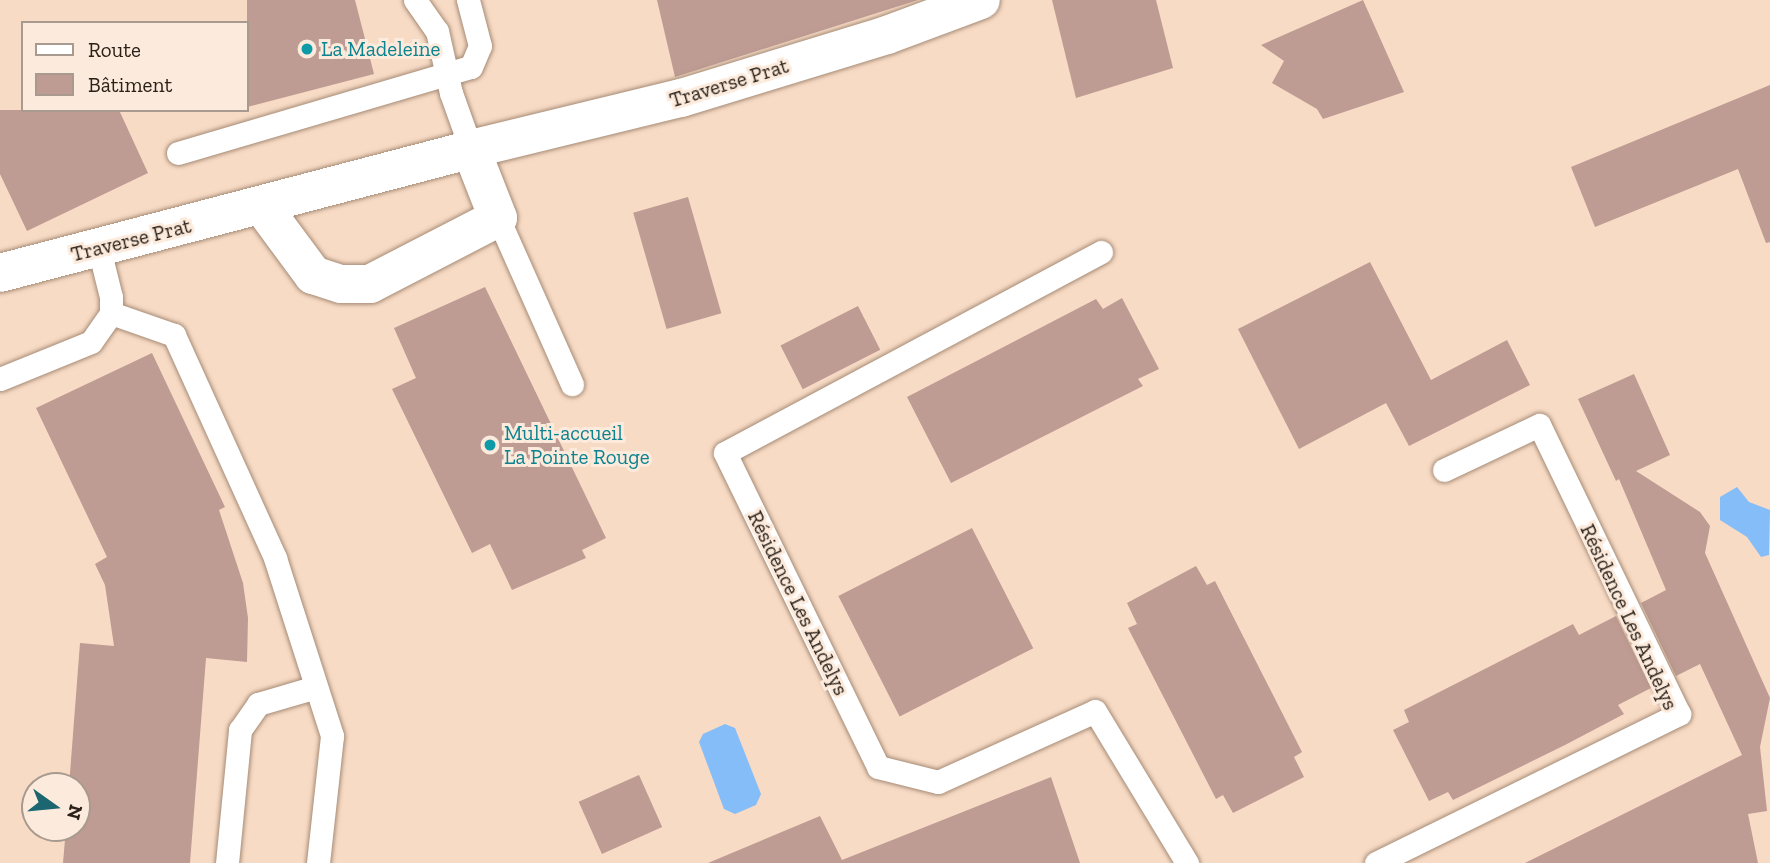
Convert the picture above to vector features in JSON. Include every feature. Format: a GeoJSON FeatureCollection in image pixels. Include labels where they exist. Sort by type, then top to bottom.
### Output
{"type":"FeatureCollection","features":[{"type":"Feature","properties":{"kind":"street","name":"Traverse Prat"},"geometry":{"type":"LineString","coordinates":[[0,273],[471,149],[681,98],[887,35],[981,0]]}},
{"type":"Feature","properties":{"kind":"street"},"geometry":{"type":"LineString","coordinates":[[262,206],[313,275],[341,284],[370,284],[498,218],[471,149]]}},
{"type":"Feature","properties":{"kind":"lane"},"geometry":{"type":"LineString","coordinates":[[415,0],[437,32],[447,74],[471,149]]}},
{"type":"Feature","properties":{"kind":"lane"},"geometry":{"type":"LineString","coordinates":[[178,153],[471,68],[480,46],[468,0]]}},
{"type":"Feature","properties":{"kind":"lane"},"geometry":{"type":"LineString","coordinates":[[498,218],[572,384]]}},
{"type":"Feature","properties":{"kind":"lane"},"geometry":{"type":"LineString","coordinates":[[0,379],[91,342],[111,313],[111,297],[99,249]]}},
{"type":"Feature","properties":{"kind":"lane","name":"Résidence Les Andelys"},"geometry":{"type":"LineString","coordinates":[[1101,252],[725,453],[878,767],[939,782],[1095,711],[1187,863]]}},
{"type":"Feature","properties":{"kind":"lane"},"geometry":{"type":"LineString","coordinates":[[111,313],[174,335],[275,558],[332,736],[318,863]]}},
{"type":"Feature","properties":{"kind":"lane","name":"Résidence Les Andelys"},"geometry":{"type":"LineString","coordinates":[[1376,863],[1679,715],[1539,425],[1444,470]]}},
{"type":"Feature","properties":{"kind":"lane"},"geometry":{"type":"LineString","coordinates":[[227,863],[240,730],[258,704],[316,687]]}},
{"type":"Feature","properties":{"kind":"water"},"geometry":{"type":"Polygon","coordinates":[[[1737,487],[1749,502],[1770,510],[1769,555],[1761,557],[1747,537],[1720,520],[1720,497],[1737,487]]]}},
{"type":"Feature","properties":{"kind":"water"},"geometry":{"type":"Polygon","coordinates":[[[725,724],[735,728],[761,794],[756,805],[735,814],[724,809],[699,742],[703,734],[725,724]]]}},
{"type":"Feature","properties":{"kind":"building","name":"La Madeleine"},"geometry":{"type":"Polygon","coordinates":[[[247,0],[355,0],[374,74],[248,107],[247,0]]]}},
{"type":"Feature","properties":{"kind":"building"},"geometry":{"type":"Polygon","coordinates":[[[657,0],[918,0],[675,77],[657,0]]]}},
{"type":"Feature","properties":{"kind":"building"},"geometry":{"type":"Polygon","coordinates":[[[1052,0],[1156,0],[1173,68],[1076,98],[1052,0]]]}},
{"type":"Feature","properties":{"kind":"building"},"geometry":{"type":"Polygon","coordinates":[[[1363,0],[1404,92],[1323,119],[1317,109],[1272,83],[1284,61],[1261,45],[1363,0]]]}},
{"type":"Feature","properties":{"kind":"building"},"geometry":{"type":"Polygon","coordinates":[[[1770,85],[1770,242],[1766,243],[1738,169],[1595,227],[1571,167],[1770,85]]]}},
{"type":"Feature","properties":{"kind":"building"},"geometry":{"type":"Polygon","coordinates":[[[0,110],[120,112],[148,173],[27,231],[0,174],[0,110]]]}},
{"type":"Feature","properties":{"kind":"building"},"geometry":{"type":"Polygon","coordinates":[[[688,197],[721,313],[667,329],[633,213],[688,197]]]}},
{"type":"Feature","properties":{"kind":"building"},"geometry":{"type":"Polygon","coordinates":[[[1370,262],[1431,380],[1507,340],[1530,385],[1409,446],[1386,403],[1299,449],[1238,329],[1370,262]]]}},
{"type":"Feature","properties":{"kind":"building","name":"Multi-accueil La Pointe Rouge"},"geometry":{"type":"Polygon","coordinates":[[[485,287],[606,538],[582,550],[586,558],[512,590],[490,544],[472,553],[392,389],[416,378],[394,328],[485,287]]]}},
{"type":"Feature","properties":{"kind":"building"},"geometry":{"type":"Polygon","coordinates":[[[1122,298],[1159,369],[1138,379],[1143,386],[951,483],[907,397],[1096,299],[1103,309],[1122,298]]]}},
{"type":"Feature","properties":{"kind":"building"},"geometry":{"type":"Polygon","coordinates":[[[858,306],[880,350],[803,389],[780,345],[858,306]]]}},
{"type":"Feature","properties":{"kind":"building"},"geometry":{"type":"Polygon","coordinates":[[[152,353],[225,507],[219,510],[243,583],[248,618],[247,662],[206,658],[190,863],[63,863],[65,842],[91,842],[91,772],[70,772],[80,643],[114,646],[105,585],[95,564],[107,557],[36,408],[152,353]]]}},
{"type":"Feature","properties":{"kind":"building"},"geometry":{"type":"Polygon","coordinates":[[[1634,374],[1670,455],[1636,471],[1700,512],[1710,526],[1705,553],[1770,698],[1760,747],[1767,811],[1748,814],[1758,863],[1525,863],[1742,755],[1700,664],[1676,676],[1641,603],[1666,590],[1619,479],[1616,481],[1578,399],[1634,374]]]}},
{"type":"Feature","properties":{"kind":"building"},"geometry":{"type":"Polygon","coordinates":[[[972,528],[1033,648],[900,716],[838,596],[972,528]]]}},
{"type":"Feature","properties":{"kind":"building"},"geometry":{"type":"Polygon","coordinates":[[[1196,566],[1207,585],[1215,581],[1302,752],[1294,757],[1304,777],[1233,813],[1223,795],[1216,799],[1128,628],[1137,624],[1127,603],[1196,566]]]}},
{"type":"Feature","properties":{"kind":"building"},"geometry":{"type":"Polygon","coordinates":[[[1616,616],[1651,688],[1618,705],[1624,714],[1565,745],[1453,800],[1448,792],[1429,801],[1393,730],[1409,722],[1404,710],[1573,624],[1579,635],[1616,616]]]}},
{"type":"Feature","properties":{"kind":"building"},"geometry":{"type":"Polygon","coordinates":[[[639,775],[662,827],[602,854],[579,802],[639,775]]]}},
{"type":"Feature","properties":{"kind":"building"},"geometry":{"type":"Polygon","coordinates":[[[1051,777],[1080,863],[708,863],[820,816],[842,860],[1051,777]]]}},
{"type":"Feature","properties":{"kind":"place","name":"La Madeleine"},"geometry":{"type":"Point","coordinates":[307,49]}},
{"type":"Feature","properties":{"kind":"place","name":"Multi-accueil La Pointe Rouge"},"geometry":{"type":"Point","coordinates":[490,445]}}]}
